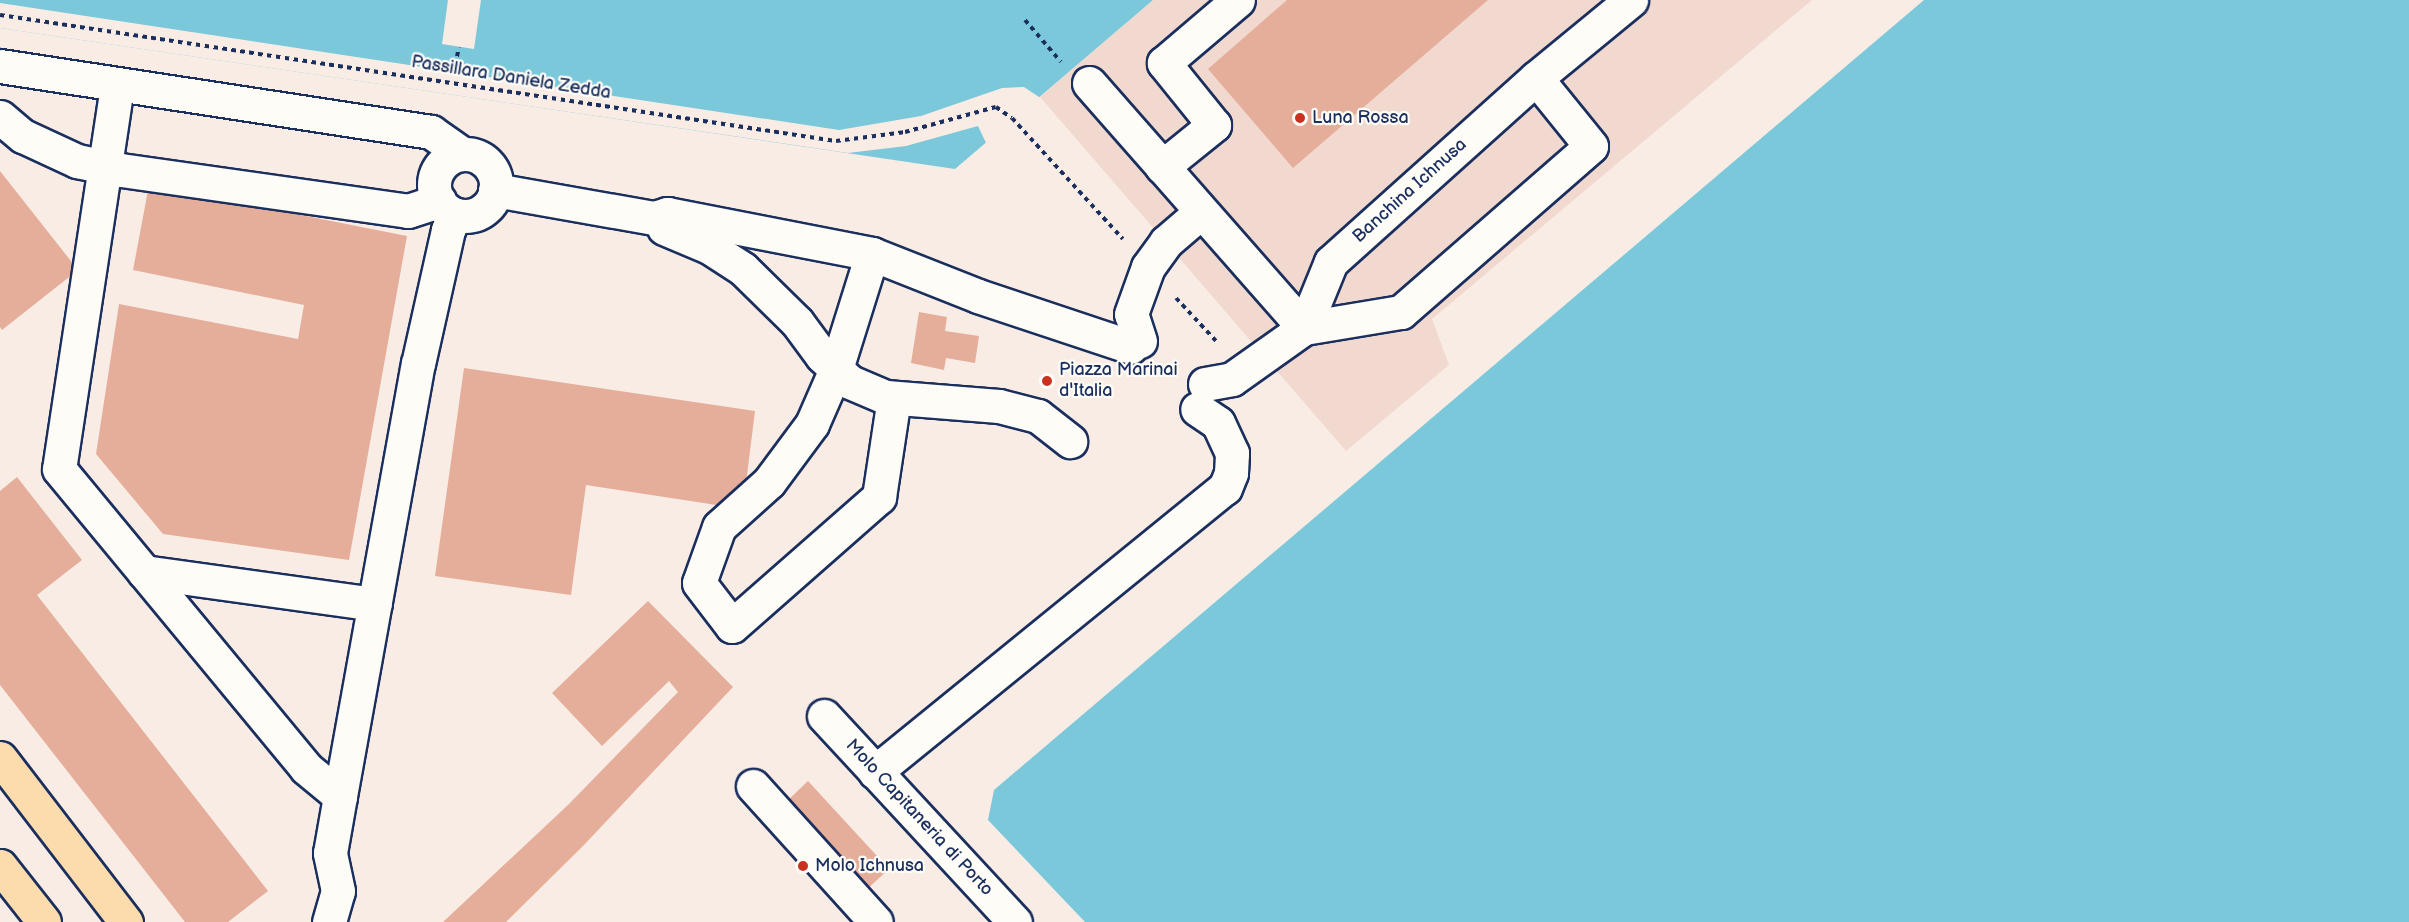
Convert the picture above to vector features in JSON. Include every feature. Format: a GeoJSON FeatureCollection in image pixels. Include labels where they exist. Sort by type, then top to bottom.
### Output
{"type":"FeatureCollection","features":[{"type":"Feature","properties":{"kind":"main road"},"geometry":{"type":"LineString","coordinates":[[0,758],[126,922]]}},
{"type":"Feature","properties":{"kind":"main road"},"geometry":{"type":"LineString","coordinates":[[0,866],[44,922]]}},
{"type":"Feature","properties":{"kind":"lane"},"geometry":{"type":"LineString","coordinates":[[1162,167],[1214,125],[1164,63],[1238,0]]}},
{"type":"Feature","properties":{"kind":"lane","name":"Banchina Ichnusa"},"geometry":{"type":"LineString","coordinates":[[1304,328],[1331,262],[1536,78],[1631,0]]}},
{"type":"Feature","properties":{"kind":"lane"},"geometry":{"type":"LineString","coordinates":[[0,66],[117,86],[431,132],[462,154]]}},
{"type":"Feature","properties":{"kind":"lane"},"geometry":{"type":"LineString","coordinates":[[1079,77],[1304,328]]}},
{"type":"Feature","properties":{"kind":"lane"},"geometry":{"type":"LineString","coordinates":[[875,772],[1225,488],[1231,473],[1232,453],[1218,423],[1201,396],[1232,379],[1304,328],[1401,312],[1591,146],[1536,78]]}},
{"type":"Feature","properties":{"kind":"lane"},"geometry":{"type":"LineString","coordinates":[[117,86],[59,469],[306,768],[340,796]]}},
{"type":"Feature","properties":{"kind":"lane"},"geometry":{"type":"LineString","coordinates":[[0,117],[23,136],[77,161],[408,211],[447,208],[475,214],[484,209],[495,190],[494,174],[489,166],[472,154],[462,154],[443,162],[436,171],[434,192],[447,208],[448,230],[418,364],[330,853],[338,891],[329,922]]}},
{"type":"Feature","properties":{"kind":"lane"},"geometry":{"type":"LineString","coordinates":[[495,190],[654,218],[667,214],[872,254],[978,296],[1136,344],[1131,314],[1148,267],[1166,242],[1201,212]]}},
{"type":"Feature","properties":{"kind":"lane"},"geometry":{"type":"LineString","coordinates":[[654,218],[665,229],[709,246],[743,269],[797,322],[836,369],[850,382],[894,398],[999,406],[1038,416],[1070,441]]}},
{"type":"Feature","properties":{"kind":"lane"},"geometry":{"type":"LineString","coordinates":[[872,254],[836,369],[812,424],[769,482],[719,527],[699,583],[732,626],[879,497],[894,398]]}},
{"type":"Feature","properties":{"kind":"lane"},"geometry":{"type":"LineString","coordinates":[[144,572],[375,603]]}},
{"type":"Feature","properties":{"kind":"lane","name":"Molo Capitaneria di Porto"},"geometry":{"type":"LineString","coordinates":[[831,723],[1000,917]]}},
{"type":"Feature","properties":{"kind":"lane"},"geometry":{"type":"LineString","coordinates":[[753,786],[876,922]]}},
{"type":"Feature","properties":{"kind":"path","name":"Passillara Daniela Zedda"},"geometry":{"type":"LineString","coordinates":[[0,15],[836,141],[905,132],[996,107],[1012,118]]}},
{"type":"Feature","properties":{"kind":"path"},"geometry":{"type":"LineString","coordinates":[[1025,20],[1079,77]]}},
{"type":"Feature","properties":{"kind":"path"},"geometry":{"type":"LineString","coordinates":[[454,74],[459,47]]}},
{"type":"Feature","properties":{"kind":"shaded area"},"geometry":{"type":"Polygon","coordinates":[[[1153,0],[1812,0],[1432,319],[1449,365],[1346,451],[1040,97],[1153,0]]]}},
{"type":"Feature","properties":{"kind":"water"},"geometry":{"type":"Polygon","coordinates":[[[0,0],[1153,0],[955,169],[0,28],[0,0]]]}},
{"type":"Feature","properties":{"kind":"water"},"geometry":{"type":"Polygon","coordinates":[[[1924,0],[2409,0],[2409,922],[1085,922],[988,820],[994,790],[1924,0]]]}},
{"type":"Feature","properties":{"kind":"pier"},"geometry":{"type":"Polygon","coordinates":[[[448,0],[481,0],[474,49],[442,44],[448,0]]]}},
{"type":"Feature","properties":{"kind":"pier"},"geometry":{"type":"Polygon","coordinates":[[[0,3],[839,130],[921,116],[1002,88],[1024,87],[1042,99],[987,145],[978,126],[906,146],[848,153],[0,28],[0,3]]]}},
{"type":"Feature","properties":{"kind":"building","name":"Luna Rossa"},"geometry":{"type":"Polygon","coordinates":[[[1287,0],[1488,0],[1293,168],[1208,69],[1287,0]]]}},
{"type":"Feature","properties":{"kind":"building"},"geometry":{"type":"Polygon","coordinates":[[[0,171],[78,270],[2,330],[0,327],[0,171]]]}},
{"type":"Feature","properties":{"kind":"building"},"geometry":{"type":"Polygon","coordinates":[[[149,185],[407,236],[349,560],[163,534],[96,454],[119,304],[298,339],[304,305],[133,270],[149,185]]]}},
{"type":"Feature","properties":{"kind":"building"},"geometry":{"type":"Polygon","coordinates":[[[919,312],[947,317],[945,331],[979,336],[975,363],[946,358],[944,370],[911,363],[919,312]]]}},
{"type":"Feature","properties":{"kind":"building"},"geometry":{"type":"Polygon","coordinates":[[[464,368],[755,411],[745,491],[723,506],[586,485],[571,595],[435,576],[464,368]]]}},
{"type":"Feature","properties":{"kind":"building"},"geometry":{"type":"Polygon","coordinates":[[[17,477],[82,560],[37,595],[268,891],[228,922],[185,922],[0,685],[0,491],[17,477]]]}},
{"type":"Feature","properties":{"kind":"building"},"geometry":{"type":"Polygon","coordinates":[[[648,601],[733,687],[583,846],[506,922],[443,922],[569,804],[678,692],[669,681],[602,746],[552,693],[648,601]]]}},
{"type":"Feature","properties":{"kind":"building"},"geometry":{"type":"Polygon","coordinates":[[[808,781],[889,869],[865,891],[785,803],[808,781]]]}},
{"type":"Feature","properties":{"kind":"place","name":"Luna Rossa"},"geometry":{"type":"Point","coordinates":[1300,118]}},
{"type":"Feature","properties":{"kind":"place","name":"Piazza Marinai d'Italia"},"geometry":{"type":"Point","coordinates":[1047,381]}},
{"type":"Feature","properties":{"kind":"place","name":"Molo Ichnusa"},"geometry":{"type":"Point","coordinates":[803,866]}}]}
